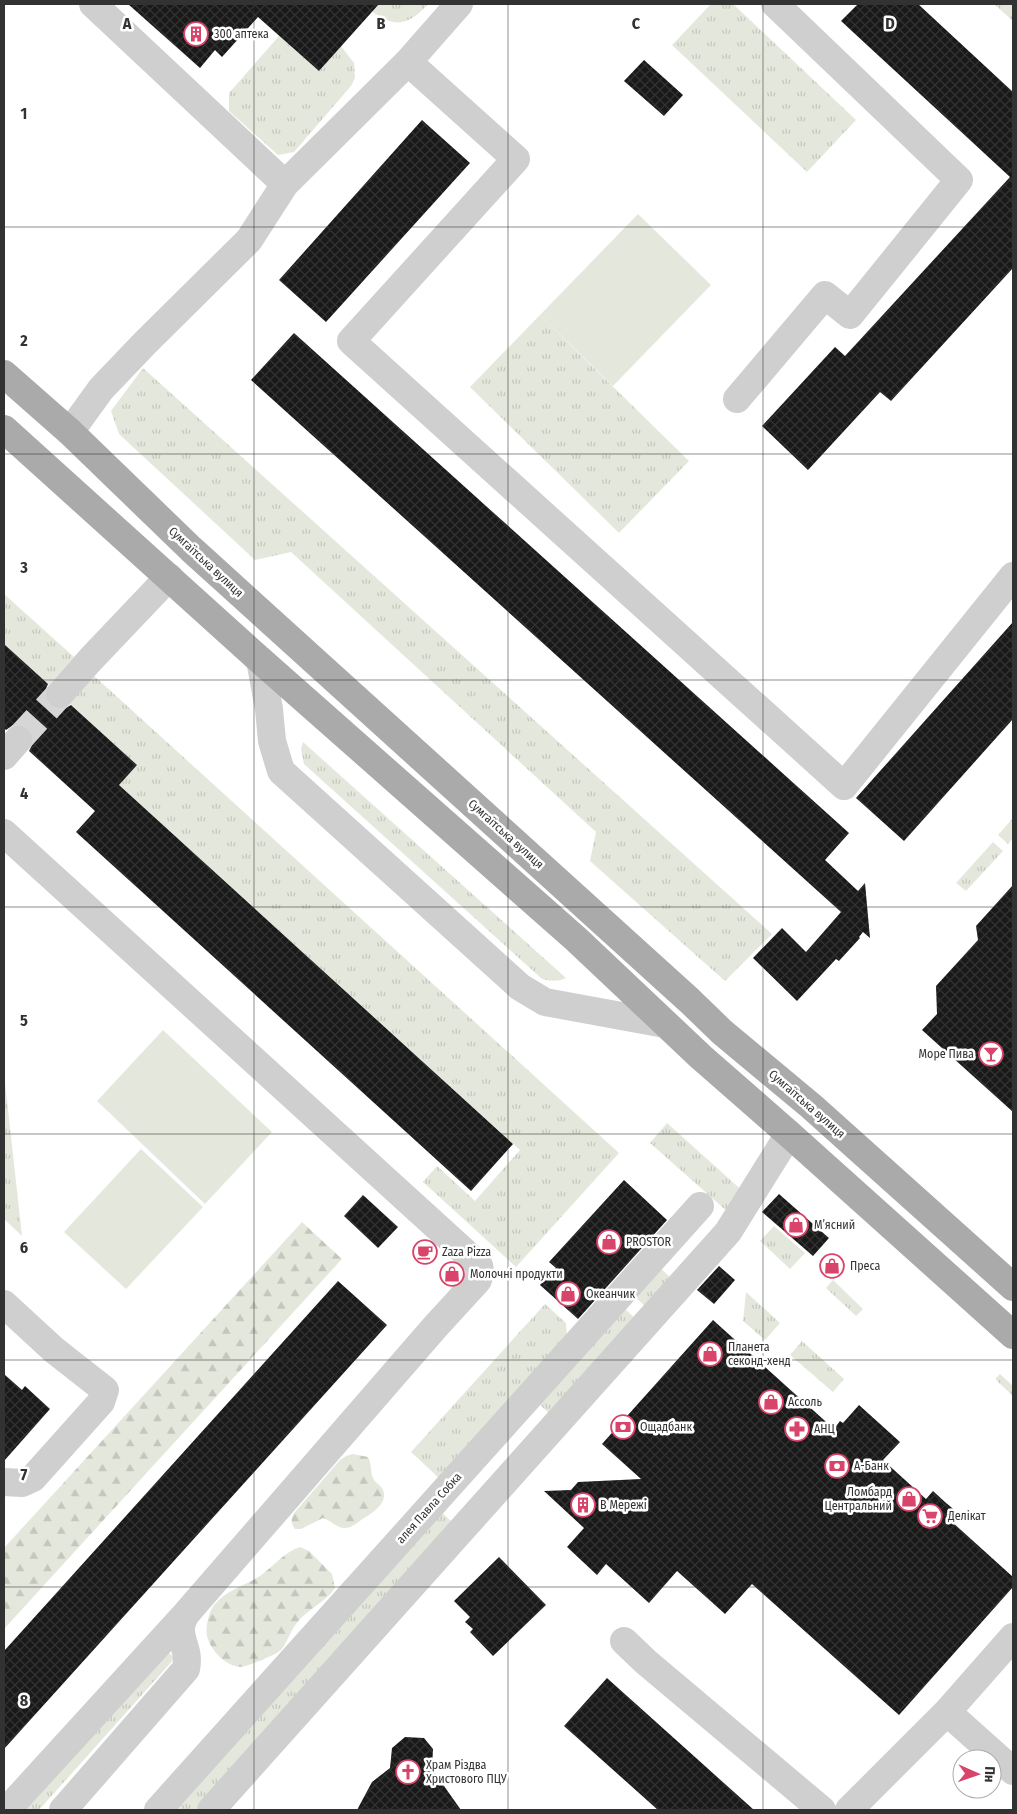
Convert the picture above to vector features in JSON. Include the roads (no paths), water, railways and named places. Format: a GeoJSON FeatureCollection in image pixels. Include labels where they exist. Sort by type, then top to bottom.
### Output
{"type":"FeatureCollection","features":[{"type":"Feature","properties":{"kind":"main road","name":"Сумгаїтська вулиця"},"geometry":{"type":"LineString","coordinates":[[4,374],[70,432],[191,549],[722,1032],[811,1106],[1013,1287]]}},
{"type":"Feature","properties":{"kind":"main road"},"geometry":{"type":"LineString","coordinates":[[4,429],[260,660],[576,939],[701,1057],[1013,1335]]}},
{"type":"Feature","properties":{"kind":"street"},"geometry":{"type":"LineString","coordinates":[[93,4],[285,184]]}},
{"type":"Feature","properties":{"kind":"street"},"geometry":{"type":"LineString","coordinates":[[70,432],[101,389],[249,240],[285,184],[408,62],[459,4]]}},
{"type":"Feature","properties":{"kind":"street"},"geometry":{"type":"LineString","coordinates":[[737,399],[825,295],[850,315],[959,180],[775,4]]}},
{"type":"Feature","properties":{"kind":"street"},"geometry":{"type":"LineString","coordinates":[[408,62],[516,159],[351,341],[844,786],[1013,576]]}},
{"type":"Feature","properties":{"kind":"street"},"geometry":{"type":"LineString","coordinates":[[60,694],[169,577]]}},
{"type":"Feature","properties":{"kind":"street"},"geometry":{"type":"LineString","coordinates":[[260,660],[269,709],[272,741],[281,771],[520,987],[545,1002],[665,1024]]}},
{"type":"Feature","properties":{"kind":"street"},"geometry":{"type":"LineString","coordinates":[[4,833],[479,1265],[480,1271],[478,1280],[185,1615],[7,1810]]}},
{"type":"Feature","properties":{"kind":"street"},"geometry":{"type":"LineString","coordinates":[[211,1810],[728,1232],[789,1134]]}},
{"type":"Feature","properties":{"kind":"street","name":"алея Павла Собка"},"geometry":{"type":"LineString","coordinates":[[158,1810],[700,1206]]}},
{"type":"Feature","properties":{"kind":"street"},"geometry":{"type":"LineString","coordinates":[[4,1304],[54,1350],[105,1390],[101,1402],[33,1478],[22,1483],[4,1482]]}},
{"type":"Feature","properties":{"kind":"street"},"geometry":{"type":"LineString","coordinates":[[63,1810],[186,1669],[188,1660],[187,1650],[181,1627],[185,1615]]}},
{"type":"Feature","properties":{"kind":"street"},"geometry":{"type":"LineString","coordinates":[[848,1810],[947,1712],[1013,1637]]}},
{"type":"Feature","properties":{"kind":"street"},"geometry":{"type":"LineString","coordinates":[[624,1641],[646,1662],[822,1810]]}},
{"type":"Feature","properties":{"kind":"street"},"geometry":{"type":"LineString","coordinates":[[947,1712],[1013,1771]]}},
{"type":"Feature","properties":{"kind":"tunnel"},"geometry":{"type":"LineString","coordinates":[[18,740],[60,694]]}},
{"type":"Feature","properties":{"kind":"place","name":"300 аптека"},"geometry":{"type":"Point","coordinates":[196,34]}},
{"type":"Feature","properties":{"kind":"place","name":"Море Пива"},"geometry":{"type":"Point","coordinates":[991,1054]}},
{"type":"Feature","properties":{"kind":"place","name":"М’ясний"},"geometry":{"type":"Point","coordinates":[796,1225]}},
{"type":"Feature","properties":{"kind":"place","name":"PROSTOR"},"geometry":{"type":"Point","coordinates":[609,1242]}},
{"type":"Feature","properties":{"kind":"place","name":"Zaza Pizza"},"geometry":{"type":"Point","coordinates":[425,1252]}},
{"type":"Feature","properties":{"kind":"place","name":"Преса"},"geometry":{"type":"Point","coordinates":[832,1266]}},
{"type":"Feature","properties":{"kind":"place","name":"Молочні продукти"},"geometry":{"type":"Point","coordinates":[452,1274]}},
{"type":"Feature","properties":{"kind":"place","name":"Океанчик"},"geometry":{"type":"Point","coordinates":[568,1294]}},
{"type":"Feature","properties":{"kind":"place","name":"Планета секонд-хенд"},"geometry":{"type":"Point","coordinates":[710,1354]}},
{"type":"Feature","properties":{"kind":"place","name":"Ассоль"},"geometry":{"type":"Point","coordinates":[771,1402]}},
{"type":"Feature","properties":{"kind":"place","name":"Ощадбанк"},"geometry":{"type":"Point","coordinates":[623,1427]}},
{"type":"Feature","properties":{"kind":"place","name":"АНЦ"},"geometry":{"type":"Point","coordinates":[797,1429]}},
{"type":"Feature","properties":{"kind":"place","name":"А-Банк"},"geometry":{"type":"Point","coordinates":[837,1466]}},
{"type":"Feature","properties":{"kind":"place","name":"Ломбард Центральний"},"geometry":{"type":"Point","coordinates":[909,1499]}},
{"type":"Feature","properties":{"kind":"place","name":"В Мережі"},"geometry":{"type":"Point","coordinates":[583,1505]}},
{"type":"Feature","properties":{"kind":"place","name":"Делікат"},"geometry":{"type":"Point","coordinates":[930,1516]}},
{"type":"Feature","properties":{"kind":"place","name":"Храм Різдва Христового ПЦУ"},"geometry":{"type":"Point","coordinates":[408,1772]}}]}
